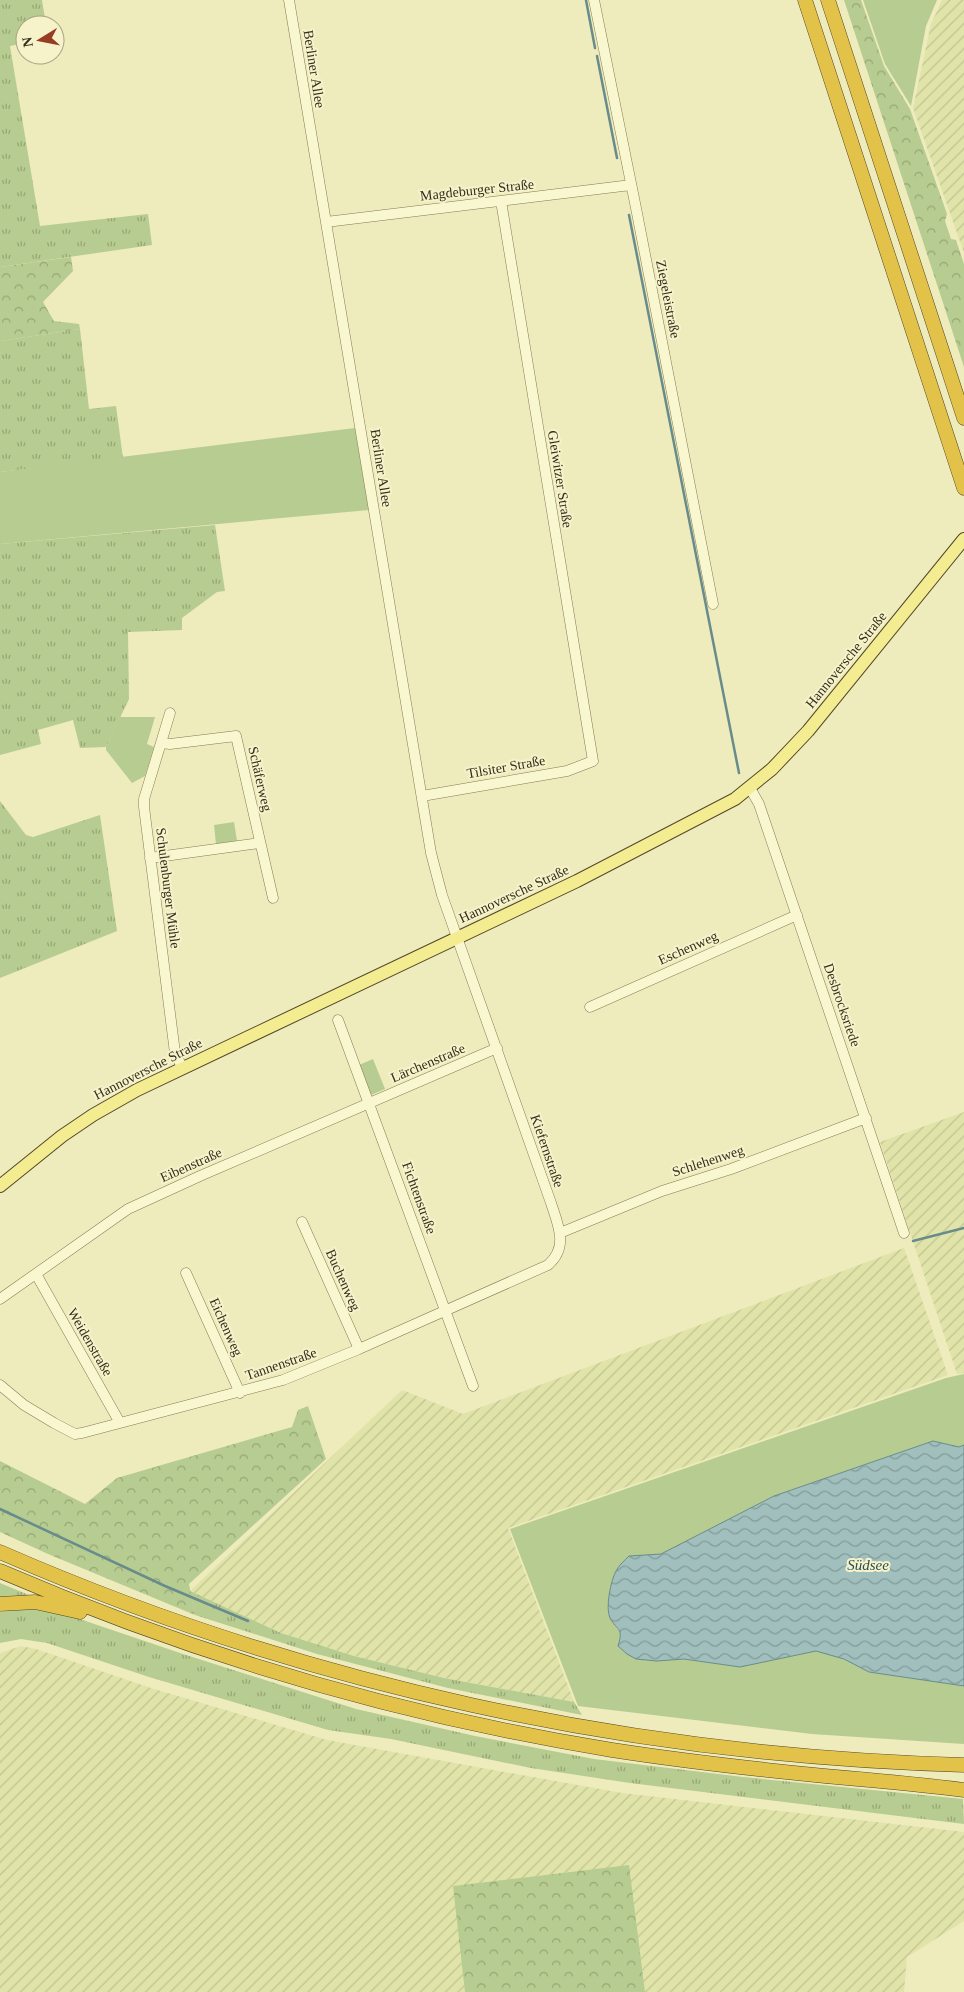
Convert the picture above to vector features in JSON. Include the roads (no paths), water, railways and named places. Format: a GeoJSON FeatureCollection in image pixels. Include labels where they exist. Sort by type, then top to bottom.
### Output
{"type":"FeatureCollection","features":[{"type":"Feature","properties":{"kind":"highway"},"geometry":{"type":"LineString","coordinates":[[805,0],[964,488]]}},
{"type":"Feature","properties":{"kind":"highway"},"geometry":{"type":"LineString","coordinates":[[828,0],[964,418]]}},
{"type":"Feature","properties":{"kind":"highway"},"geometry":{"type":"LineString","coordinates":[[0,1552],[124,1603],[233,1641],[360,1679],[461,1704],[614,1733],[713,1747],[824,1758],[964,1765]]}},
{"type":"Feature","properties":{"kind":"highway"},"geometry":{"type":"LineString","coordinates":[[0,1571],[152,1632],[357,1695],[453,1719],[557,1740],[712,1764],[964,1790]]}},
{"type":"Feature","properties":{"kind":"highway"},"geometry":{"type":"LineString","coordinates":[[0,1604],[34,1602],[58,1606],[81,1612],[133,1632],[152,1632]]}},
{"type":"Feature","properties":{"kind":"main road","name":"Hannoversche Straße"},"geometry":{"type":"LineString","coordinates":[[1,1186],[49,1146],[93,1115],[137,1090],[577,881],[736,799],[772,769],[808,731],[964,539]]}},
{"type":"Feature","properties":{"kind":"street","name":"Berliner Allee"},"geometry":{"type":"LineString","coordinates":[[289,0],[431,853],[442,895],[458,938]]}},
{"type":"Feature","properties":{"kind":"street","name":"Ziegeleistraße"},"geometry":{"type":"LineString","coordinates":[[594,0],[713,604]]}},
{"type":"Feature","properties":{"kind":"street","name":"Magdeburger Straße"},"geometry":{"type":"LineString","coordinates":[[326,222],[631,185]]}},
{"type":"Feature","properties":{"kind":"street","name":"Gleiwitzer Straße"},"geometry":{"type":"LineString","coordinates":[[501,201],[593,761]]}},
{"type":"Feature","properties":{"kind":"street","name":"Schulenburger Mühle"},"geometry":{"type":"LineString","coordinates":[[170,713],[144,799],[175,1053],[182,1067]]}},
{"type":"Feature","properties":{"kind":"street","name":"Schäferweg"},"geometry":{"type":"LineString","coordinates":[[161,743],[170,744],[236,736],[273,898]]}},
{"type":"Feature","properties":{"kind":"street","name":"Tilsiter Straße"},"geometry":{"type":"LineString","coordinates":[[422,796],[567,771],[593,761]]}},
{"type":"Feature","properties":{"kind":"street","name":"Desbrocksriede"},"geometry":{"type":"LineString","coordinates":[[750,788],[759,804],[904,1233]]}},
{"type":"Feature","properties":{"kind":"street"},"geometry":{"type":"LineString","coordinates":[[150,858],[260,843]]}},
{"type":"Feature","properties":{"kind":"street","name":"Eschenweg"},"geometry":{"type":"LineString","coordinates":[[590,1007],[797,915]]}},
{"type":"Feature","properties":{"kind":"street","name":"Kiefernstraße"},"geometry":{"type":"LineString","coordinates":[[458,938],[560,1233]]}},
{"type":"Feature","properties":{"kind":"street","name":"Fichtenstraße"},"geometry":{"type":"LineString","coordinates":[[338,1020],[444,1312],[473,1386]]}},
{"type":"Feature","properties":{"kind":"street","name":"Lärchenstraße"},"geometry":{"type":"LineString","coordinates":[[369,1103],[497,1048]]}},
{"type":"Feature","properties":{"kind":"street","name":"Eibenstraße"},"geometry":{"type":"LineString","coordinates":[[0,1299],[128,1209],[369,1103]]}},
{"type":"Feature","properties":{"kind":"street","name":"Schlehenweg"},"geometry":{"type":"LineString","coordinates":[[560,1233],[662,1191],[731,1169],[866,1118]]}},
{"type":"Feature","properties":{"kind":"street","name":"Buchenweg"},"geometry":{"type":"LineString","coordinates":[[302,1222],[359,1349]]}},
{"type":"Feature","properties":{"kind":"street"},"geometry":{"type":"LineString","coordinates":[[444,1312],[548,1265],[559,1249],[560,1233]]}},
{"type":"Feature","properties":{"kind":"street","name":"Eichenweg"},"geometry":{"type":"LineString","coordinates":[[186,1273],[240,1393]]}},
{"type":"Feature","properties":{"kind":"street","name":"Weidenstraße"},"geometry":{"type":"LineString","coordinates":[[36,1274],[120,1423]]}},
{"type":"Feature","properties":{"kind":"street","name":"Tannenstraße"},"geometry":{"type":"LineString","coordinates":[[0,1385],[31,1409],[54,1424],[75,1434],[240,1393],[283,1380],[444,1312]]}},
{"type":"Feature","properties":{"kind":"water","name":"Südsee"},"geometry":{"type":"Polygon","coordinates":[[[933,1441],[959,1447],[964,1445],[964,1686],[869,1672],[844,1659],[816,1651],[740,1667],[684,1659],[657,1661],[636,1659],[618,1646],[620,1632],[610,1618],[608,1601],[614,1575],[629,1556],[661,1554],[774,1496],[933,1441]]]}},
{"type":"Feature","properties":{"kind":"waterway"},"geometry":{"type":"LineString","coordinates":[[586,0],[595,48]]}},
{"type":"Feature","properties":{"kind":"waterway"},"geometry":{"type":"LineString","coordinates":[[597,56],[617,158]]}},
{"type":"Feature","properties":{"kind":"waterway"},"geometry":{"type":"LineString","coordinates":[[629,215],[739,773]]}},
{"type":"Feature","properties":{"kind":"waterway"},"geometry":{"type":"LineString","coordinates":[[913,1241],[964,1228]]}},
{"type":"Feature","properties":{"kind":"waterway"},"geometry":{"type":"LineString","coordinates":[[0,1509],[165,1586],[248,1621]]}}]}
